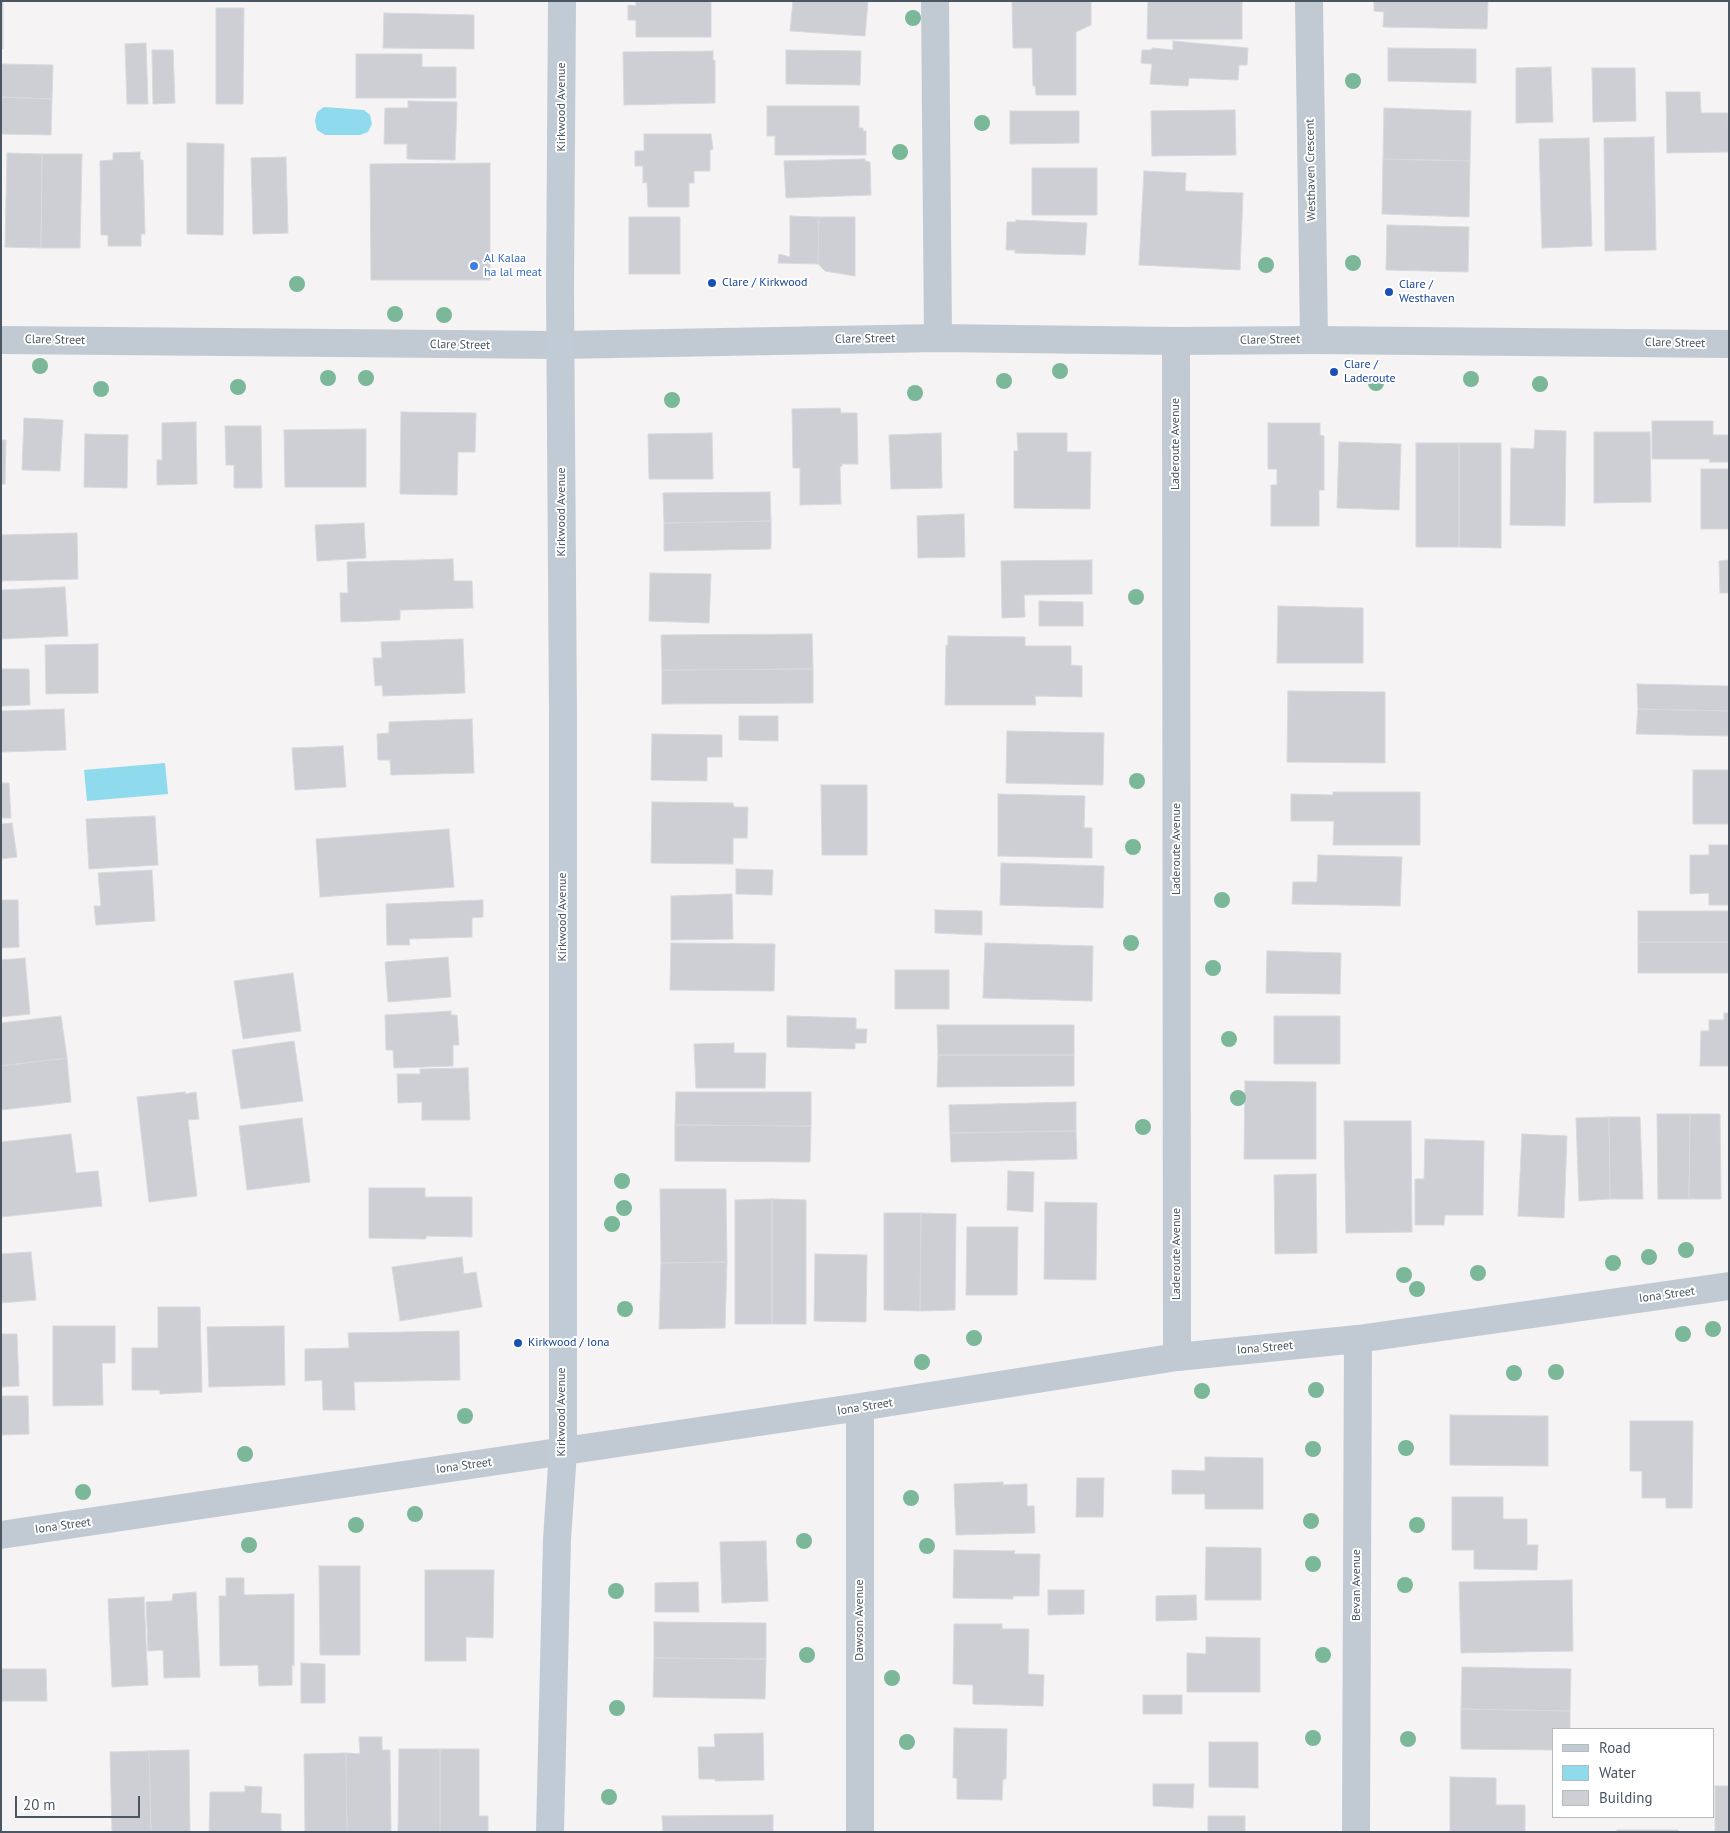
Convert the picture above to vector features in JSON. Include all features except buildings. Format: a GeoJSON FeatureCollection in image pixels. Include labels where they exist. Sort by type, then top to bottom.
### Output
{"type":"FeatureCollection","features":[{"type":"Feature","properties":{"kind":"main road","name":"Kirkwood Avenue"},"geometry":{"type":"LineString","coordinates":[[550,1832],[557,1539],[563,1452],[563,717],[560,345],[562,1]]}},
{"type":"Feature","properties":{"kind":"street"},"geometry":{"type":"LineString","coordinates":[[935,1],[938,338]]}},
{"type":"Feature","properties":{"kind":"street","name":"Westhaven Crescent"},"geometry":{"type":"LineString","coordinates":[[1309,1],[1314,340]]}},
{"type":"Feature","properties":{"kind":"street","name":"Clare Street"},"geometry":{"type":"LineString","coordinates":[[1,340],[560,345],[938,338],[1729,344]]}},
{"type":"Feature","properties":{"kind":"street","name":"Laderoute Avenue"},"geometry":{"type":"LineString","coordinates":[[1176,341],[1177,1356]]}},
{"type":"Feature","properties":{"kind":"street","name":"Iona Street"},"geometry":{"type":"LineString","coordinates":[[1,1535],[860,1408],[1177,1356],[1358,1339],[1729,1286]]}},
{"type":"Feature","properties":{"kind":"street","name":"Bevan Avenue"},"geometry":{"type":"LineString","coordinates":[[1356,1832],[1358,1339]]}},
{"type":"Feature","properties":{"kind":"street","name":"Dawson Avenue"},"geometry":{"type":"LineString","coordinates":[[860,1408],[860,1832]]}},
{"type":"Feature","properties":{"kind":"water"},"geometry":{"type":"Polygon","coordinates":[[[324,107],[364,110],[370,115],[372,124],[368,132],[360,135],[325,135],[317,130],[315,121],[317,112],[324,107]]]}},
{"type":"Feature","properties":{"kind":"water"},"geometry":{"type":"Polygon","coordinates":[[[165,763],[168,794],[87,801],[84,770],[165,763]]]}},
{"type":"Feature","properties":{"kind":"place","name":"Al Kalaa ha lal meat"},"geometry":{"type":"Point","coordinates":[474,266]}},
{"type":"Feature","properties":{"kind":"place","name":"Clare / Kirkwood"},"geometry":{"type":"Point","coordinates":[712,283]}},
{"type":"Feature","properties":{"kind":"place","name":"Clare / Westhaven"},"geometry":{"type":"Point","coordinates":[1389,292]}},
{"type":"Feature","properties":{"kind":"place","name":"Clare / Laderoute"},"geometry":{"type":"Point","coordinates":[1334,372]}},
{"type":"Feature","properties":{"kind":"place","name":"Kirkwood / Iona"},"geometry":{"type":"Point","coordinates":[518,1343]}}]}
